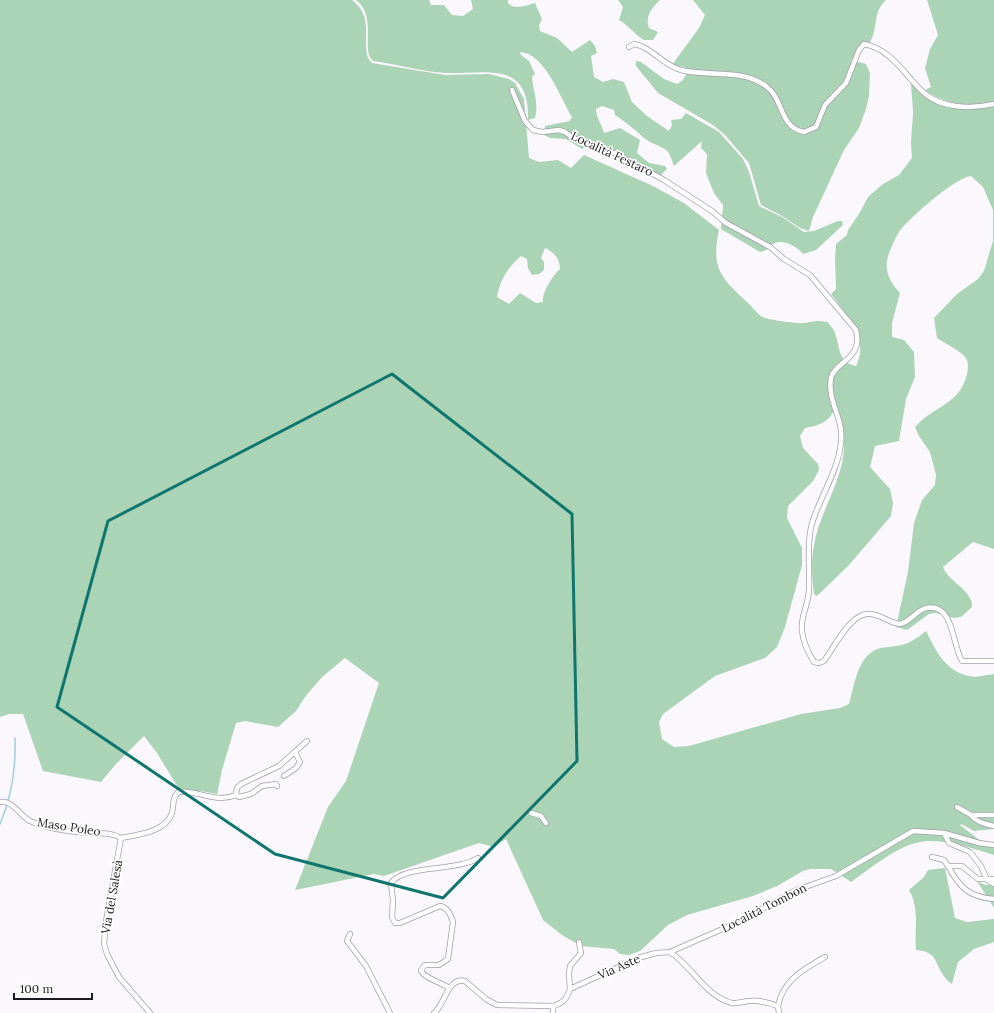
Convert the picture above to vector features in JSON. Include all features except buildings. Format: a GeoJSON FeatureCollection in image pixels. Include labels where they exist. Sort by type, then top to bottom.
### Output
{"type":"FeatureCollection","features":[{"type":"Feature","properties":{"kind":"street"},"geometry":{"type":"LineString","coordinates":[[629,47],[634,44],[645,46],[662,62],[680,70],[739,76],[764,84],[774,94],[787,122],[796,129],[804,132],[816,126],[825,105],[846,83],[859,50],[864,44],[876,48],[895,60],[923,92],[941,102],[967,107],[994,104]]}},
{"type":"Feature","properties":{"kind":"street","name":"Località Festaro"},"geometry":{"type":"LineString","coordinates":[[512,90],[525,121],[533,130],[542,132],[559,130],[565,132],[573,138],[614,153],[654,174],[712,212],[726,223],[770,246],[784,259],[810,275],[851,322],[857,332],[854,350],[851,357],[836,368],[832,376],[830,394],[839,415],[841,442],[833,473],[811,529],[809,590],[802,617],[802,630],[814,662],[819,663],[824,660],[845,629],[863,615],[873,614],[900,624],[907,622],[918,612],[928,608],[942,610],[946,615],[962,661],[994,661]]}},
{"type":"Feature","properties":{"kind":"street"},"geometry":{"type":"LineString","coordinates":[[236,795],[237,788],[241,784],[272,771],[307,741]]}},
{"type":"Feature","properties":{"kind":"street"},"geometry":{"type":"LineString","coordinates":[[284,776],[296,768],[300,762],[294,752]]}},
{"type":"Feature","properties":{"kind":"street"},"geometry":{"type":"LineString","coordinates":[[121,838],[151,831],[163,823],[172,813],[177,793],[187,791],[211,798],[229,798],[236,795],[239,797],[251,794],[262,786],[276,784],[277,786]]}},
{"type":"Feature","properties":{"kind":"street","name":"Maso Poleo"},"geometry":{"type":"LineString","coordinates":[[0,802],[9,804],[26,819],[38,824],[90,833],[116,834],[121,838]]}},
{"type":"Feature","properties":{"kind":"street"},"geometry":{"type":"LineString","coordinates":[[957,807],[971,815],[975,820],[983,824],[994,826]]}},
{"type":"Feature","properties":{"kind":"street"},"geometry":{"type":"LineString","coordinates":[[530,813],[536,813],[541,816],[546,823]]}},
{"type":"Feature","properties":{"kind":"street"},"geometry":{"type":"LineString","coordinates":[[971,815],[994,814]]}},
{"type":"Feature","properties":{"kind":"street","name":"Località Tombon"},"geometry":{"type":"LineString","coordinates":[[670,952],[743,920],[794,891],[836,876],[908,833],[923,830],[944,833],[979,843],[994,845]]}},
{"type":"Feature","properties":{"kind":"street"},"geometry":{"type":"LineString","coordinates":[[944,833],[949,843],[970,852],[981,866],[987,880],[994,884]]}},
{"type":"Feature","properties":{"kind":"street","name":"Via del Salesà"},"geometry":{"type":"LineString","coordinates":[[121,838],[106,921],[104,944],[118,977],[150,1013]]}},
{"type":"Feature","properties":{"kind":"street"},"geometry":{"type":"LineString","coordinates":[[932,857],[944,860],[958,880],[973,896],[994,899]]}},
{"type":"Feature","properties":{"kind":"street"},"geometry":{"type":"LineString","coordinates":[[449,988],[439,981],[424,976],[421,970],[425,965],[438,965],[448,959],[453,922],[451,916],[446,908],[440,906],[400,923],[395,923],[392,918],[393,901],[391,883],[394,880],[421,870],[452,867],[478,858]]}},
{"type":"Feature","properties":{"kind":"street"},"geometry":{"type":"LineString","coordinates":[[948,866],[962,866],[974,878],[987,880],[994,879]]}},
{"type":"Feature","properties":{"kind":"street"},"geometry":{"type":"LineString","coordinates":[[350,934],[347,941],[366,966],[390,1013]]}},
{"type":"Feature","properties":{"kind":"street"},"geometry":{"type":"LineString","coordinates":[[570,989],[568,974],[570,966],[581,953],[579,942]]}},
{"type":"Feature","properties":{"kind":"street"},"geometry":{"type":"LineString","coordinates":[[670,952],[678,956],[704,986],[733,1004],[756,1000],[778,1006]]}},
{"type":"Feature","properties":{"kind":"street","name":"Via Aste"},"geometry":{"type":"LineString","coordinates":[[553,1006],[564,1001],[570,989],[638,958],[656,953],[670,952]]}},
{"type":"Feature","properties":{"kind":"street"},"geometry":{"type":"LineString","coordinates":[[779,1013],[778,1006],[781,995],[795,976],[825,957]]}},
{"type":"Feature","properties":{"kind":"street"},"geometry":{"type":"LineString","coordinates":[[434,1013],[444,1001],[449,988],[460,980],[465,981],[486,999],[497,1005],[553,1006],[553,1013]]}},
{"type":"Feature","properties":{"kind":"highlighted area"},"geometry":{"type":"Polygon","coordinates":[[[392,374],[572,514],[577,761],[443,898],[275,854],[57,707],[108,521],[392,374]]]}},
{"type":"Feature","properties":{"kind":"green space"},"geometry":{"type":"Polygon","coordinates":[[[0,0],[352,0],[360,8],[364,16],[366,25],[366,50],[372,63],[445,75],[489,74],[509,79],[515,83],[524,99],[529,158],[539,162],[558,160],[571,168],[584,155],[653,186],[684,203],[719,230],[716,254],[720,271],[730,286],[762,317],[779,321],[804,323],[818,321],[828,322],[834,332],[843,358],[846,362],[856,366],[860,356],[858,337],[849,318],[831,294],[836,289],[836,244],[847,235],[848,230],[868,197],[883,184],[899,175],[912,158],[911,141],[913,114],[911,82],[922,93],[949,106],[994,106],[994,549],[973,542],[943,567],[950,577],[969,596],[972,607],[961,617],[954,618],[936,613],[929,614],[907,630],[896,627],[908,572],[914,523],[922,500],[935,485],[936,475],[930,452],[919,436],[915,427],[958,393],[963,385],[968,370],[967,361],[963,355],[937,338],[934,318],[957,294],[978,279],[984,271],[993,241],[993,210],[983,187],[971,176],[955,183],[912,218],[899,232],[888,258],[888,274],[900,293],[892,323],[892,337],[904,340],[914,352],[915,377],[906,399],[899,441],[875,446],[870,467],[890,489],[893,503],[891,516],[849,565],[817,596],[814,594],[812,557],[814,545],[817,531],[838,476],[844,447],[843,433],[835,406],[828,419],[815,426],[805,428],[800,436],[803,448],[818,464],[819,470],[813,481],[788,506],[787,518],[802,548],[802,565],[785,627],[777,647],[765,658],[715,676],[663,714],[659,722],[662,739],[674,747],[689,746],[801,714],[840,708],[849,704],[857,674],[864,660],[869,654],[880,648],[908,643],[926,631],[942,659],[954,670],[972,677],[994,674],[994,829],[974,831],[961,824],[960,825],[978,839],[994,847],[994,855],[945,842],[924,841],[898,850],[851,882],[831,869],[810,869],[803,871],[777,886],[753,896],[687,915],[668,925],[640,951],[629,955],[620,954],[614,949],[581,946],[562,935],[543,920],[506,839],[494,847],[479,843],[384,876],[374,874],[295,890],[328,807],[346,781],[379,683],[345,658],[322,677],[305,697],[296,711],[278,727],[245,721],[236,723],[222,770],[217,794],[201,791],[192,794],[179,789],[157,753],[144,736],[115,765],[101,782],[43,771],[23,714],[9,714],[0,717],[0,0]],[[545,248],[541,258],[544,262],[544,270],[539,274],[532,275],[528,268],[527,259],[521,256],[516,260],[502,279],[497,297],[509,304],[520,293],[536,303],[543,302],[544,293],[548,284],[560,269],[558,259],[545,248]]]}},
{"type":"Feature","properties":{"kind":"green space"},"geometry":{"type":"Polygon","coordinates":[[[356,0],[429,0],[431,5],[444,5],[452,15],[463,16],[473,9],[471,0],[508,0],[508,3],[514,7],[535,3],[542,19],[539,25],[540,31],[557,38],[572,52],[590,40],[595,46],[597,53],[591,56],[594,77],[603,82],[613,79],[624,82],[632,102],[647,116],[669,131],[672,125],[671,120],[681,119],[686,113],[719,132],[743,159],[749,172],[759,206],[782,217],[804,232],[814,231],[838,221],[842,221],[843,225],[816,250],[803,254],[790,244],[779,242],[773,244],[765,251],[760,252],[721,229],[723,205],[714,193],[706,173],[707,154],[701,148],[702,141],[674,166],[670,155],[666,150],[644,138],[615,115],[614,110],[602,106],[596,109],[604,133],[620,128],[640,140],[637,153],[649,163],[665,166],[667,169],[658,178],[624,159],[587,145],[582,149],[566,139],[550,138],[544,135],[545,126],[570,121],[572,117],[551,78],[537,60],[529,54],[520,52],[521,55],[529,61],[535,74],[532,77],[536,112],[535,118],[528,120],[527,101],[522,87],[514,79],[503,74],[490,72],[446,73],[419,70],[373,61],[369,56],[368,24],[366,15],[363,7],[356,0]]]}},
{"type":"Feature","properties":{"kind":"green space"},"geometry":{"type":"Polygon","coordinates":[[[618,0],[660,0],[648,16],[649,28],[658,32],[653,40],[644,40],[619,20],[623,7],[618,0]]]}},
{"type":"Feature","properties":{"kind":"green space"},"geometry":{"type":"Polygon","coordinates":[[[693,0],[886,0],[877,14],[874,33],[870,41],[866,47],[851,60],[866,64],[870,73],[869,96],[866,109],[859,128],[844,150],[813,217],[809,231],[800,228],[761,205],[749,163],[725,135],[713,125],[658,93],[636,66],[636,61],[641,62],[664,79],[677,84],[683,80],[688,71],[685,67],[672,65],[699,28],[705,15],[693,0]]]}},
{"type":"Feature","properties":{"kind":"green space"},"geometry":{"type":"Polygon","coordinates":[[[927,0],[994,0],[994,102],[985,104],[958,104],[941,99],[925,90],[931,87],[925,68],[930,49],[938,35],[927,0]]]}},
{"type":"Feature","properties":{"kind":"green space"},"geometry":{"type":"Polygon","coordinates":[[[945,868],[955,918],[967,922],[994,919],[994,942],[974,949],[958,962],[952,984],[946,979],[934,958],[930,954],[924,951],[916,950],[916,912],[909,890],[924,877],[928,870],[945,868]]]}},
{"type":"Feature","properties":{"kind":"green space"},"geometry":{"type":"Polygon","coordinates":[[[977,881],[985,885],[994,884],[994,908],[977,881]]]}},
{"type":"Feature","properties":{"kind":"waterway"},"geometry":{"type":"LineString","coordinates":[[0,824],[8,803],[12,782],[15,760],[15,738]]}}]}
